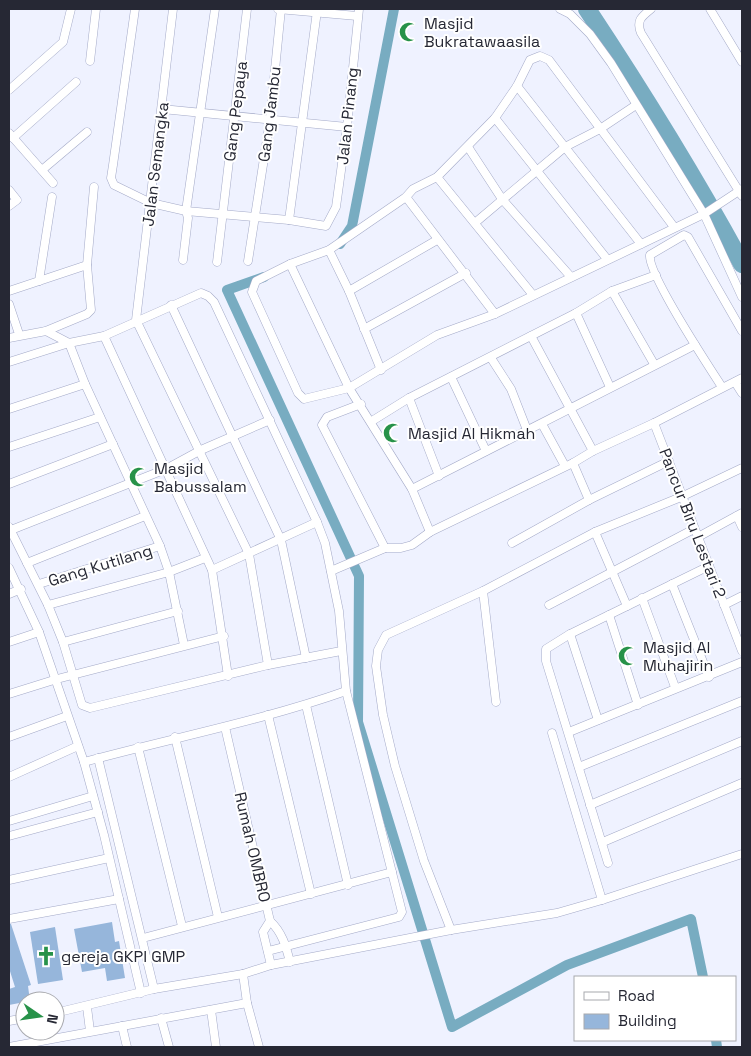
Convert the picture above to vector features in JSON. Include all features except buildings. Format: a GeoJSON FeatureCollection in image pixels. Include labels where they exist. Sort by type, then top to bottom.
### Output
{"type":"FeatureCollection","features":[{"type":"Feature","properties":{"kind":"street"},"geometry":{"type":"LineString","coordinates":[[9,90],[63,42],[71,9]]}},
{"type":"Feature","properties":{"kind":"street"},"geometry":{"type":"LineString","coordinates":[[90,61],[96,9]]}},
{"type":"Feature","properties":{"kind":"street"},"geometry":{"type":"LineString","coordinates":[[135,9],[111,178],[114,184],[151,203],[186,211],[290,220],[317,12]]}},
{"type":"Feature","properties":{"kind":"street","name":"Jalan Semangka"},"geometry":{"type":"LineString","coordinates":[[136,320],[173,9]]}},
{"type":"Feature","properties":{"kind":"street"},"geometry":{"type":"LineString","coordinates":[[182,260],[188,218],[186,211],[215,9]]}},
{"type":"Feature","properties":{"kind":"street","name":"Gang Pepaya"},"geometry":{"type":"LineString","coordinates":[[217,262],[247,9]]}},
{"type":"Feature","properties":{"kind":"street"},"geometry":{"type":"LineString","coordinates":[[279,9],[317,12],[358,12]]}},
{"type":"Feature","properties":{"kind":"street","name":"Gang Jambu"},"geometry":{"type":"LineString","coordinates":[[248,261],[270,120],[279,9]]}},
{"type":"Feature","properties":{"kind":"street"},"geometry":{"type":"LineString","coordinates":[[560,9],[570,11],[611,63],[706,213],[742,297]]}},
{"type":"Feature","properties":{"kind":"street"},"geometry":{"type":"LineString","coordinates":[[651,9],[641,17],[638,25],[641,33],[741,192],[706,213],[495,314],[437,335],[349,388],[304,399],[298,393],[252,292],[256,281],[290,264],[329,250],[406,197],[413,189],[437,177],[495,118],[517,86],[530,60],[534,57],[544,57],[549,60],[674,227]]}},
{"type":"Feature","properties":{"kind":"street"},"geometry":{"type":"LineString","coordinates":[[710,9],[742,62]]}},
{"type":"Feature","properties":{"kind":"street","name":"Jalan Pinang"},"geometry":{"type":"LineString","coordinates":[[290,220],[326,226],[336,207],[347,127],[358,12]]}},
{"type":"Feature","properties":{"kind":"street"},"geometry":{"type":"LineString","coordinates":[[53,183],[11,136],[76,82]]}},
{"type":"Feature","properties":{"kind":"street"},"geometry":{"type":"LineString","coordinates":[[517,86],[641,244]]}},
{"type":"Feature","properties":{"kind":"street"},"geometry":{"type":"LineString","coordinates":[[476,222],[566,147],[600,129],[636,105]]}},
{"type":"Feature","properties":{"kind":"street"},"geometry":{"type":"LineString","coordinates":[[162,110],[347,127]]}},
{"type":"Feature","properties":{"kind":"street"},"geometry":{"type":"LineString","coordinates":[[495,118],[607,259]]}},
{"type":"Feature","properties":{"kind":"street"},"geometry":{"type":"LineString","coordinates":[[42,170],[87,132]]}},
{"type":"Feature","properties":{"kind":"street"},"geometry":{"type":"LineString","coordinates":[[468,147],[502,199],[571,276]]}},
{"type":"Feature","properties":{"kind":"street"},"geometry":{"type":"LineString","coordinates":[[437,177],[476,222],[534,295]]}},
{"type":"Feature","properties":{"kind":"street"},"geometry":{"type":"LineString","coordinates":[[9,338],[19,334],[46,331],[87,314],[91,310],[87,265],[94,187]]}},
{"type":"Feature","properties":{"kind":"street"},"geometry":{"type":"LineString","coordinates":[[9,190],[17,200],[9,206]]}},
{"type":"Feature","properties":{"kind":"street"},"geometry":{"type":"LineString","coordinates":[[39,281],[52,197]]}},
{"type":"Feature","properties":{"kind":"street"},"geometry":{"type":"LineString","coordinates":[[406,197],[437,240],[466,273],[495,314]]}},
{"type":"Feature","properties":{"kind":"street"},"geometry":{"type":"LineString","coordinates":[[722,387],[695,344],[656,274],[649,261],[650,255],[684,235],[688,237],[742,331]]}},
{"type":"Feature","properties":{"kind":"street"},"geometry":{"type":"LineString","coordinates":[[349,291],[437,240]]}},
{"type":"Feature","properties":{"kind":"street"},"geometry":{"type":"LineString","coordinates":[[329,250],[349,291],[380,370]]}},
{"type":"Feature","properties":{"kind":"street"},"geometry":{"type":"LineString","coordinates":[[290,264],[349,388],[372,421],[412,489],[430,532]]}},
{"type":"Feature","properties":{"kind":"street"},"geometry":{"type":"LineString","coordinates":[[9,291],[87,265]]}},
{"type":"Feature","properties":{"kind":"street"},"geometry":{"type":"LineString","coordinates":[[364,329],[466,273]]}},
{"type":"Feature","properties":{"kind":"street"},"geometry":{"type":"LineString","coordinates":[[372,421],[409,398],[491,358],[576,313],[612,291],[656,274]]}},
{"type":"Feature","properties":{"kind":"street"},"geometry":{"type":"LineString","coordinates":[[612,291],[654,364]]}},
{"type":"Feature","properties":{"kind":"street"},"geometry":{"type":"LineString","coordinates":[[9,362],[69,343],[104,336],[136,320],[201,293],[208,296],[214,302],[317,522],[332,571],[341,632],[341,651],[346,691],[402,912],[399,917],[268,951]]}},
{"type":"Feature","properties":{"kind":"street"},"geometry":{"type":"LineString","coordinates":[[9,304],[19,334]]}},
{"type":"Feature","properties":{"kind":"street"},"geometry":{"type":"LineString","coordinates":[[171,305],[281,540],[306,658]]}},
{"type":"Feature","properties":{"kind":"street"},"geometry":{"type":"LineString","coordinates":[[576,313],[610,387]]}},
{"type":"Feature","properties":{"kind":"street"},"geometry":{"type":"LineString","coordinates":[[136,320],[201,450],[249,554],[268,665]]}},
{"type":"Feature","properties":{"kind":"street"},"geometry":{"type":"LineString","coordinates":[[46,331],[69,343],[85,384],[160,546],[169,572],[184,645]]}},
{"type":"Feature","properties":{"kind":"street"},"geometry":{"type":"LineString","coordinates":[[104,336],[212,570],[224,636],[228,676]]}},
{"type":"Feature","properties":{"kind":"street"},"geometry":{"type":"LineString","coordinates":[[531,336],[593,451]]}},
{"type":"Feature","properties":{"kind":"street"},"geometry":{"type":"LineString","coordinates":[[412,489],[695,344]]}},
{"type":"Feature","properties":{"kind":"street"},"geometry":{"type":"LineString","coordinates":[[491,358],[511,389],[527,430]]}},
{"type":"Feature","properties":{"kind":"street"},"geometry":{"type":"LineString","coordinates":[[452,377],[486,451]]}},
{"type":"Feature","properties":{"kind":"street"},"geometry":{"type":"LineString","coordinates":[[332,571],[385,548],[401,548],[412,545],[430,532],[738,380],[742,393]]}},
{"type":"Feature","properties":{"kind":"street"},"geometry":{"type":"LineString","coordinates":[[9,409],[85,384]]}},
{"type":"Feature","properties":{"kind":"street"},"geometry":{"type":"LineString","coordinates":[[409,398],[439,476]]}},
{"type":"Feature","properties":{"kind":"street"},"geometry":{"type":"LineString","coordinates":[[361,404],[327,417],[322,425],[385,548]]}},
{"type":"Feature","properties":{"kind":"street"},"geometry":{"type":"LineString","coordinates":[[9,447],[100,417]]}},
{"type":"Feature","properties":{"kind":"street"},"geometry":{"type":"LineString","coordinates":[[270,420],[233,438],[201,450],[166,469],[132,484],[10,528],[48,604],[63,642],[82,705],[90,708],[268,665],[341,651]]}},
{"type":"Feature","properties":{"kind":"street","name":"Pancur Biru Lestari 2"},"geometry":{"type":"LineString","coordinates":[[654,423],[742,651]]}},
{"type":"Feature","properties":{"kind":"street"},"geometry":{"type":"LineString","coordinates":[[542,424],[565,466]]}},
{"type":"Feature","properties":{"kind":"street"},"geometry":{"type":"LineString","coordinates":[[9,484],[113,444]]}},
{"type":"Feature","properties":{"kind":"street"},"geometry":{"type":"LineString","coordinates":[[512,543],[589,500],[668,461]]}},
{"type":"Feature","properties":{"kind":"street"},"geometry":{"type":"LineString","coordinates":[[573,463],[589,500]]}},
{"type":"Feature","properties":{"kind":"street"},"geometry":{"type":"LineString","coordinates":[[451,930],[424,861],[395,766],[383,715],[376,666],[378,650],[386,635],[484,591],[595,532],[681,497],[742,468]]}},
{"type":"Feature","properties":{"kind":"street"},"geometry":{"type":"LineString","coordinates":[[698,537],[740,515],[742,527]]}},
{"type":"Feature","properties":{"kind":"street"},"geometry":{"type":"LineString","coordinates":[[27,563],[145,516]]}},
{"type":"Feature","properties":{"kind":"street"},"geometry":{"type":"LineString","coordinates":[[212,570],[317,522]]}},
{"type":"Feature","properties":{"kind":"street"},"geometry":{"type":"LineString","coordinates":[[549,605],[694,529]]}},
{"type":"Feature","properties":{"kind":"street"},"geometry":{"type":"LineString","coordinates":[[595,532],[627,606]]}},
{"type":"Feature","properties":{"kind":"street","name":"Gang Kutilang"},"geometry":{"type":"LineString","coordinates":[[39,584],[160,546]]}},
{"type":"Feature","properties":{"kind":"street","name":"Gang Kutilang"},"geometry":{"type":"LineString","coordinates":[[48,604],[169,572],[205,558]]}},
{"type":"Feature","properties":{"kind":"street"},"geometry":{"type":"LineString","coordinates":[[608,863],[546,661],[546,649],[570,634],[710,566]]}},
{"type":"Feature","properties":{"kind":"street"},"geometry":{"type":"LineString","coordinates":[[9,568],[39,632],[57,679],[67,716],[84,762],[98,812],[141,993]]}},
{"type":"Feature","properties":{"kind":"street"},"geometry":{"type":"LineString","coordinates":[[672,584],[709,677]]}},
{"type":"Feature","properties":{"kind":"street"},"geometry":{"type":"LineString","coordinates":[[9,594],[20,589]]}},
{"type":"Feature","properties":{"kind":"street"},"geometry":{"type":"LineString","coordinates":[[484,591],[496,702]]}},
{"type":"Feature","properties":{"kind":"street"},"geometry":{"type":"LineString","coordinates":[[724,604],[742,596]]}},
{"type":"Feature","properties":{"kind":"street"},"geometry":{"type":"LineString","coordinates":[[642,598],[675,687]]}},
{"type":"Feature","properties":{"kind":"street"},"geometry":{"type":"LineString","coordinates":[[63,642],[178,611]]}},
{"type":"Feature","properties":{"kind":"street"},"geometry":{"type":"LineString","coordinates":[[609,615],[638,705]]}},
{"type":"Feature","properties":{"kind":"street"},"geometry":{"type":"LineString","coordinates":[[9,642],[39,632]]}},
{"type":"Feature","properties":{"kind":"street"},"geometry":{"type":"LineString","coordinates":[[570,634],[598,720]]}},
{"type":"Feature","properties":{"kind":"street"},"geometry":{"type":"LineString","coordinates":[[9,694],[57,679],[224,636]]}},
{"type":"Feature","properties":{"kind":"street"},"geometry":{"type":"LineString","coordinates":[[569,732],[638,705],[675,687],[709,677],[742,662]]}},
{"type":"Feature","properties":{"kind":"street"},"geometry":{"type":"LineString","coordinates":[[84,762],[175,737],[225,727],[306,705],[346,691]]}},
{"type":"Feature","properties":{"kind":"street"},"geometry":{"type":"LineString","coordinates":[[579,767],[742,701]]}},
{"type":"Feature","properties":{"kind":"street"},"geometry":{"type":"LineString","coordinates":[[306,705],[348,885]]}},
{"type":"Feature","properties":{"kind":"street"},"geometry":{"type":"LineString","coordinates":[[268,715],[311,894]]}},
{"type":"Feature","properties":{"kind":"street"},"geometry":{"type":"LineString","coordinates":[[9,737],[67,716]]}},
{"type":"Feature","properties":{"kind":"street","name":"Rumah OMBRO"},"geometry":{"type":"LineString","coordinates":[[225,727],[270,921],[263,932],[271,966]]}},
{"type":"Feature","properties":{"kind":"street"},"geometry":{"type":"LineString","coordinates":[[552,733],[602,900]]}},
{"type":"Feature","properties":{"kind":"street"},"geometry":{"type":"LineString","coordinates":[[175,737],[218,917]]}},
{"type":"Feature","properties":{"kind":"street"},"geometry":{"type":"LineString","coordinates":[[590,805],[742,741]]}},
{"type":"Feature","properties":{"kind":"street"},"geometry":{"type":"LineString","coordinates":[[9,776],[78,746]]}},
{"type":"Feature","properties":{"kind":"street"},"geometry":{"type":"LineString","coordinates":[[138,747],[182,926]]}},
{"type":"Feature","properties":{"kind":"street"},"geometry":{"type":"LineString","coordinates":[[98,758],[154,989]]}},
{"type":"Feature","properties":{"kind":"street"},"geometry":{"type":"LineString","coordinates":[[603,842],[742,783]]}},
{"type":"Feature","properties":{"kind":"street"},"geometry":{"type":"LineString","coordinates":[[9,821],[93,796]]}},
{"type":"Feature","properties":{"kind":"street"},"geometry":{"type":"LineString","coordinates":[[9,836],[98,812]]}},
{"type":"Feature","properties":{"kind":"street"},"geometry":{"type":"LineString","coordinates":[[65,1011],[154,989],[243,974],[271,966],[414,937],[556,912],[602,900],[742,854]]}},
{"type":"Feature","properties":{"kind":"street"},"geometry":{"type":"LineString","coordinates":[[9,880],[109,858]]}},
{"type":"Feature","properties":{"kind":"street"},"geometry":{"type":"LineString","coordinates":[[143,938],[218,917],[267,907],[392,872]]}},
{"type":"Feature","properties":{"kind":"street"},"geometry":{"type":"LineString","coordinates":[[9,919],[119,899]]}},
{"type":"Feature","properties":{"kind":"street"},"geometry":{"type":"LineString","coordinates":[[270,921],[276,927],[286,947],[290,962]]}},
{"type":"Feature","properties":{"kind":"street"},"geometry":{"type":"LineString","coordinates":[[243,974],[247,1003],[259,1047]]}},
{"type":"Feature","properties":{"kind":"street"},"geometry":{"type":"LineString","coordinates":[[9,1047],[247,1003]]}},
{"type":"Feature","properties":{"kind":"street"},"geometry":{"type":"LineString","coordinates":[[87,1007],[90,1031]]}},
{"type":"Feature","properties":{"kind":"street"},"geometry":{"type":"LineString","coordinates":[[211,1010],[216,1047]]}},
{"type":"Feature","properties":{"kind":"street"},"geometry":{"type":"LineString","coordinates":[[161,1018],[169,1047]]}},
{"type":"Feature","properties":{"kind":"street"},"geometry":{"type":"LineString","coordinates":[[122,1026],[127,1047]]}},
{"type":"Feature","properties":{"kind":"waterway"},"geometry":{"type":"LineString","coordinates":[[340,244],[352,226],[394,9]]}},
{"type":"Feature","properties":{"kind":"waterway"},"geometry":{"type":"LineString","coordinates":[[587,9],[667,135],[742,264]]}},
{"type":"Feature","properties":{"kind":"waterway"},"geometry":{"type":"LineString","coordinates":[[264,277],[227,290],[359,576],[358,722],[452,1027],[567,965],[691,919],[703,976]]}},
{"type":"Feature","properties":{"kind":"waterway"},"geometry":{"type":"LineString","coordinates":[[716,1041],[717,1047]]}},
{"type":"Feature","properties":{"kind":"place","name":"Masjid Bukratawaasila"},"geometry":{"type":"Point","coordinates":[409,32]}},
{"type":"Feature","properties":{"kind":"place","name":"Masjid Al Hikmah"},"geometry":{"type":"Point","coordinates":[393,433]}},
{"type":"Feature","properties":{"kind":"place","name":"Masjid Babussalam"},"geometry":{"type":"Point","coordinates":[139,477]}},
{"type":"Feature","properties":{"kind":"place","name":"Masjid Al Muhajirin"},"geometry":{"type":"Point","coordinates":[628,656]}},
{"type":"Feature","properties":{"kind":"place","name":"gereja GKPI GMP"},"geometry":{"type":"Point","coordinates":[46,956]}}]}
